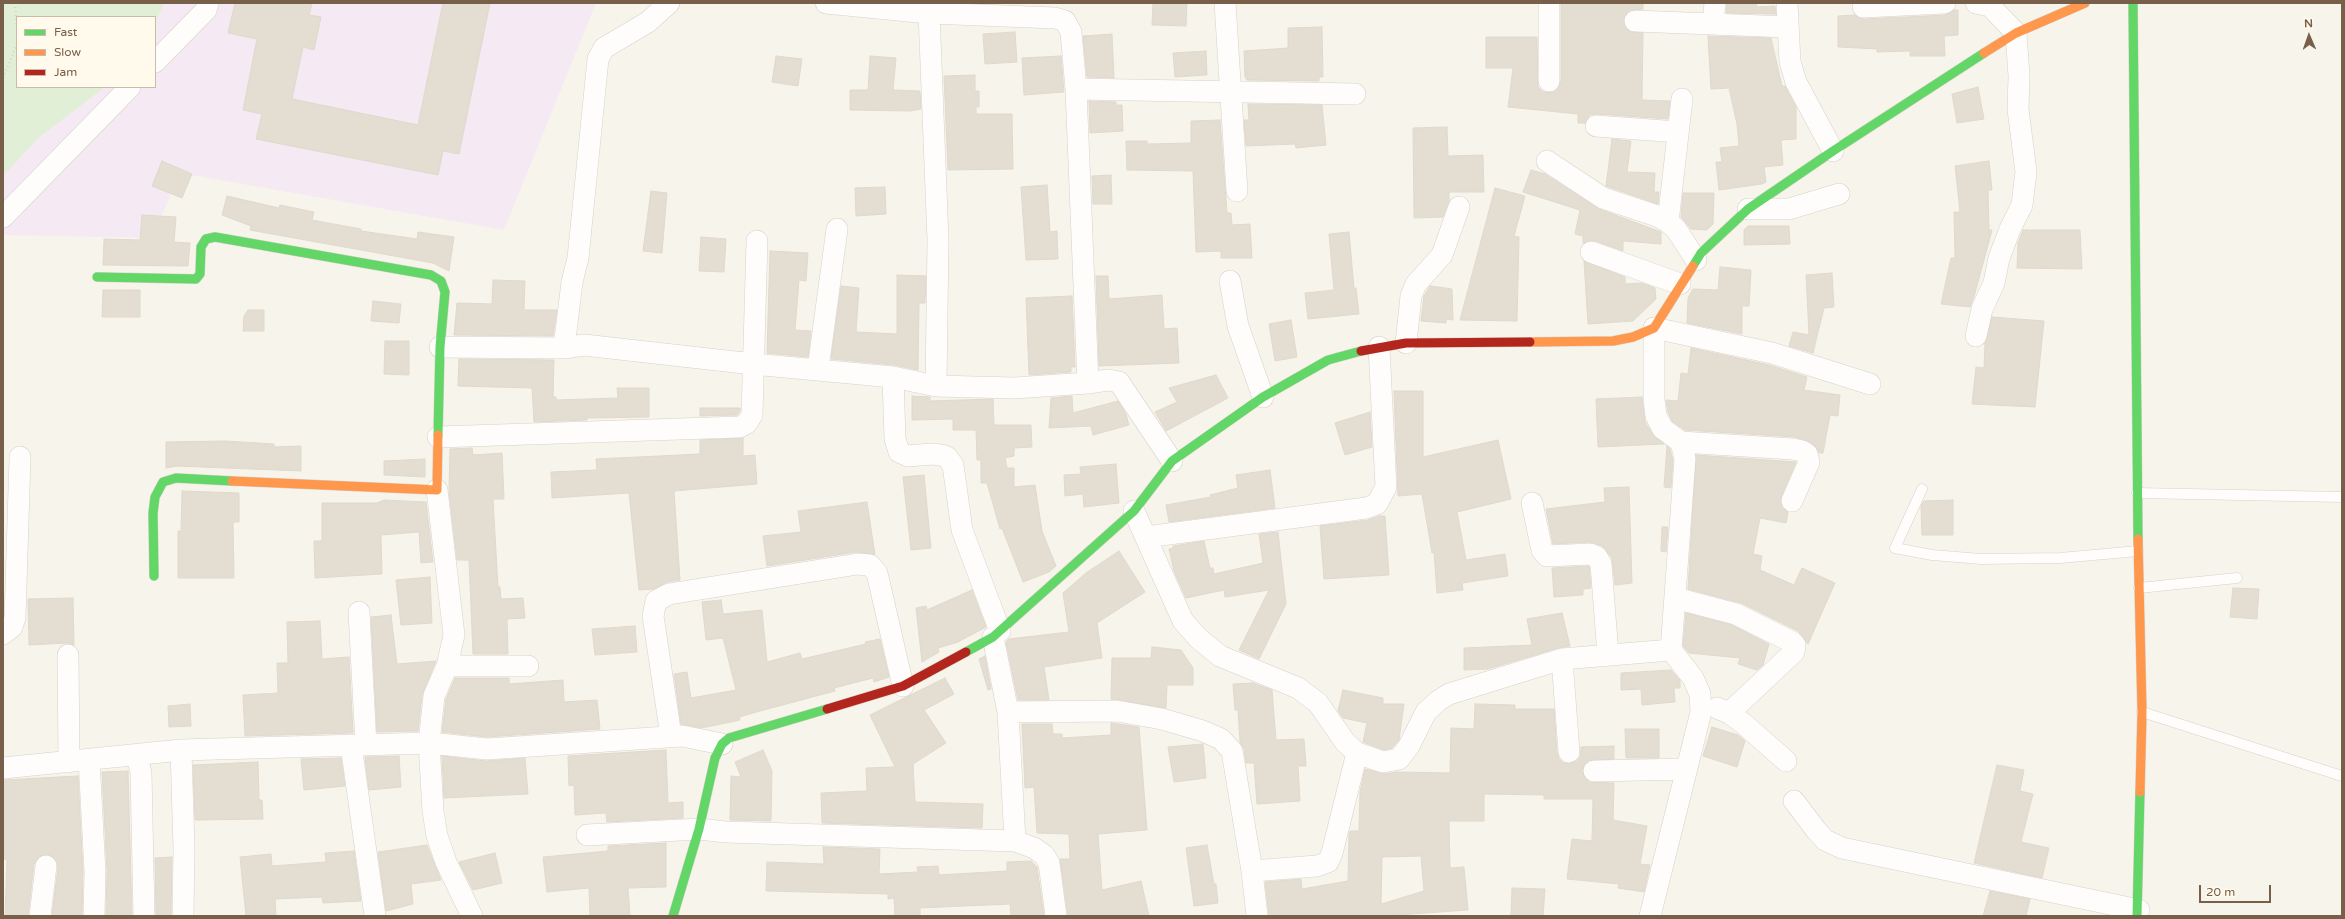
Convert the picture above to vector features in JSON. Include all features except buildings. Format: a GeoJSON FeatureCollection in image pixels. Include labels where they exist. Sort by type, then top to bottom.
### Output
{"type":"FeatureCollection","features":[{"type":"Feature","properties":{"kind":"street"},"geometry":{"type":"LineString","coordinates":[[156,61],[206,10],[208,3]]}},
{"type":"Feature","properties":{"kind":"street"},"geometry":{"type":"LineString","coordinates":[[564,348],[572,282],[578,258],[598,59],[604,48],[648,22],[669,3]]}},
{"type":"Feature","properties":{"kind":"street"},"geometry":{"type":"LineString","coordinates":[[826,3],[929,13],[1055,18],[1065,21],[1071,32],[1076,90],[1088,383]]}},
{"type":"Feature","properties":{"kind":"street"},"geometry":{"type":"LineString","coordinates":[[1225,3],[1238,191]]}},
{"type":"Feature","properties":{"kind":"street"},"geometry":{"type":"LineString","coordinates":[[1549,3],[1549,80]]}},
{"type":"Feature","properties":{"kind":"street"},"geometry":{"type":"LineString","coordinates":[[1713,24],[1715,3]]}},
{"type":"Feature","properties":{"kind":"street"},"geometry":{"type":"LineString","coordinates":[[1787,3],[1790,62],[1796,82],[1833,151]]}},
{"type":"Feature","properties":{"kind":"street"},"geometry":{"type":"LineString","coordinates":[[1863,7],[1945,3]]}},
{"type":"Feature","properties":{"kind":"street"},"geometry":{"type":"LineString","coordinates":[[1976,3],[1990,6],[2016,33],[2019,76],[2018,109],[2026,172],[2022,205],[2010,229],[1999,258],[1994,283],[1982,309],[1976,336]]}},
{"type":"Feature","properties":{"kind":"street"},"geometry":{"type":"LineString","coordinates":[[1792,501],[1808,462],[1808,454],[1793,448],[1681,442],[1663,429],[1656,416],[1654,400],[1654,328],[1680,284],[1701,253],[1748,209],[1833,151],[2016,33],[2085,3]]}},
{"type":"Feature","properties":{"kind":"street"},"geometry":{"type":"LineString","coordinates":[[1794,801],[1816,830],[1826,840],[1842,848],[2138,913],[2142,712],[2137,493],[2133,3]]}},
{"type":"Feature","properties":{"kind":"street"},"geometry":{"type":"LineString","coordinates":[[929,13],[938,240],[936,386]]}},
{"type":"Feature","properties":{"kind":"street"},"geometry":{"type":"LineString","coordinates":[[1635,21],[1788,27]]}},
{"type":"Feature","properties":{"kind":"street"},"geometry":{"type":"LineString","coordinates":[[3,217],[129,88]]}},
{"type":"Feature","properties":{"kind":"street"},"geometry":{"type":"LineString","coordinates":[[1076,90],[1355,94]]}},
{"type":"Feature","properties":{"kind":"street"},"geometry":{"type":"LineString","coordinates":[[1668,222],[1682,99]]}},
{"type":"Feature","properties":{"kind":"street"},"geometry":{"type":"LineString","coordinates":[[1596,126],[1678,132]]}},
{"type":"Feature","properties":{"kind":"street"},"geometry":{"type":"LineString","coordinates":[[1547,161],[1603,198],[1657,216],[1668,222],[1676,229],[1696,260]]}},
{"type":"Feature","properties":{"kind":"street"},"geometry":{"type":"LineString","coordinates":[[1748,209],[1789,209],[1839,194]]}},
{"type":"Feature","properties":{"kind":"street"},"geometry":{"type":"LineString","coordinates":[[1406,343],[1411,296],[1416,284],[1442,255],[1459,207]]}},
{"type":"Feature","properties":{"kind":"street"},"geometry":{"type":"LineString","coordinates":[[818,369],[837,229]]}},
{"type":"Feature","properties":{"kind":"street"},"geometry":{"type":"LineString","coordinates":[[97,277],[196,279],[200,274],[201,247],[206,239],[215,237],[431,275],[441,281],[445,292],[440,347],[437,490],[454,635],[447,666],[434,696],[429,743],[433,811],[437,836],[446,862],[472,916]]}},
{"type":"Feature","properties":{"kind":"street"},"geometry":{"type":"LineString","coordinates":[[438,437],[740,427],[747,423],[752,416],[757,241]]}},
{"type":"Feature","properties":{"kind":"street"},"geometry":{"type":"LineString","coordinates":[[1591,252],[1680,284]]}},
{"type":"Feature","properties":{"kind":"street"},"geometry":{"type":"LineString","coordinates":[[1230,281],[1232,305],[1263,397]]}},
{"type":"Feature","properties":{"kind":"street"},"geometry":{"type":"LineString","coordinates":[[673,916],[699,829],[715,758],[722,744],[729,738],[903,686],[996,634],[1069,571],[1134,511],[1172,461],[1263,397],[1328,360],[1379,347],[1406,343],[1612,341],[1632,338],[1654,328],[1772,353],[1870,384]]}},
{"type":"Feature","properties":{"kind":"street"},"geometry":{"type":"LineString","coordinates":[[440,347],[564,348],[584,345],[753,364],[894,377],[936,386],[1014,388],[1088,383],[1108,380],[1119,382],[1172,461]]}},
{"type":"Feature","properties":{"kind":"street"},"geometry":{"type":"LineString","coordinates":[[1146,537],[1366,508],[1378,504],[1386,487],[1379,347]]}},
{"type":"Feature","properties":{"kind":"street"},"geometry":{"type":"LineString","coordinates":[[894,377],[894,439],[899,452],[908,456],[932,454],[941,455],[947,457],[953,465],[962,530],[996,634],[1008,712],[1014,841]]}},
{"type":"Feature","properties":{"kind":"street"},"geometry":{"type":"LineString","coordinates":[[1650,916],[1701,712],[1700,694],[1693,678],[1671,650],[1685,459],[1681,442]]}},
{"type":"Feature","properties":{"kind":"street"},"geometry":{"type":"LineString","coordinates":[[3,634],[12,627],[15,618],[20,457]]}},
{"type":"Feature","properties":{"kind":"street"},"geometry":{"type":"LineString","coordinates":[[154,576],[153,512],[155,497],[163,482],[176,478],[437,490]]}},
{"type":"Feature","properties":{"kind":"street"},"geometry":{"type":"LineString","coordinates":[[1532,503],[1542,550],[1547,556],[1590,554],[1597,556],[1601,564],[1608,655]]}},
{"type":"Feature","properties":{"kind":"street"},"geometry":{"type":"LineString","coordinates":[[1134,511],[1183,621],[1198,638],[1220,656],[1274,676],[1298,688],[1318,703],[1345,742],[1357,753],[1384,762],[1399,759],[1409,746],[1426,712],[1438,701],[1449,694],[1562,659],[1671,650]]}},
{"type":"Feature","properties":{"kind":"street"},"geometry":{"type":"LineString","coordinates":[[671,736],[653,616],[656,601],[670,594],[858,564],[870,565],[877,573],[903,686]]}},
{"type":"Feature","properties":{"kind":"street"},"geometry":{"type":"LineString","coordinates":[[1675,598],[1736,614],[1792,642],[1795,645],[1794,652],[1729,713]]}},
{"type":"Feature","properties":{"kind":"street"},"geometry":{"type":"LineString","coordinates":[[359,612],[358,745],[376,916]]}},
{"type":"Feature","properties":{"kind":"street"},"geometry":{"type":"LineString","coordinates":[[68,655],[79,761],[95,872],[94,916]]}},
{"type":"Feature","properties":{"kind":"street"},"geometry":{"type":"LineString","coordinates":[[1562,659],[1569,752]]}},
{"type":"Feature","properties":{"kind":"street"},"geometry":{"type":"LineString","coordinates":[[447,666],[528,666]]}},
{"type":"Feature","properties":{"kind":"street"},"geometry":{"type":"LineString","coordinates":[[1700,702],[1729,713],[1786,761]]}},
{"type":"Feature","properties":{"kind":"street"},"geometry":{"type":"LineString","coordinates":[[1008,712],[1117,711],[1162,719],[1203,731],[1221,740],[1232,751],[1252,871],[1257,916]]}},
{"type":"Feature","properties":{"kind":"street"},"geometry":{"type":"LineString","coordinates":[[3,768],[181,750],[429,743],[487,749],[671,736],[682,736],[722,744]]}},
{"type":"Feature","properties":{"kind":"street"},"geometry":{"type":"LineString","coordinates":[[181,750],[184,848],[183,916]]}},
{"type":"Feature","properties":{"kind":"street"},"geometry":{"type":"LineString","coordinates":[[1252,871],[1317,866],[1328,862],[1332,853],[1357,753]]}},
{"type":"Feature","properties":{"kind":"street"},"geometry":{"type":"LineString","coordinates":[[137,755],[141,773],[144,916]]}},
{"type":"Feature","properties":{"kind":"street"},"geometry":{"type":"LineString","coordinates":[[1594,771],[1686,769]]}},
{"type":"Feature","properties":{"kind":"street"},"geometry":{"type":"LineString","coordinates":[[587,835],[699,829],[726,832],[1014,841],[1034,848],[1044,855],[1050,863],[1056,916]]}},
{"type":"Feature","properties":{"kind":"street"},"geometry":{"type":"LineString","coordinates":[[40,916],[46,866]]}},
{"type":"Feature","properties":{"kind":"lane"},"geometry":{"type":"LineString","coordinates":[[1922,489],[1895,548],[1932,555],[1981,559],[2060,558],[2138,551]]}},
{"type":"Feature","properties":{"kind":"lane"},"geometry":{"type":"LineString","coordinates":[[2137,493],[2342,497]]}},
{"type":"Feature","properties":{"kind":"lane"},"geometry":{"type":"LineString","coordinates":[[2139,588],[2237,578]]}},
{"type":"Feature","properties":{"kind":"lane"},"geometry":{"type":"LineString","coordinates":[[2142,712],[2342,776]]}},
{"type":"Feature","properties":{"kind":"path"},"geometry":{"type":"LineString","coordinates":[[16,3],[16,16]]}},
{"type":"Feature","properties":{"kind":"path"},"geometry":{"type":"LineString","coordinates":[[3,78],[16,46]]}},
{"type":"Feature","properties":{"kind":"shaded area"},"geometry":{"type":"Polygon","coordinates":[[[3,3],[596,3],[504,230],[180,173],[152,238],[3,235],[3,3]]]}},
{"type":"Feature","properties":{"kind":"green space"},"geometry":{"type":"Polygon","coordinates":[[[3,3],[164,3],[156,20],[156,16],[16,16],[16,88],[104,88],[38,138],[3,176],[3,3]]]}},
{"type":"Feature","properties":{"kind":"traffic: fast"},"geometry":{"type":"LineString","coordinates":[[2133,3],[2138,539]]}},
{"type":"Feature","properties":{"kind":"traffic: fast"},"geometry":{"type":"LineString","coordinates":[[1693,266],[1701,253],[1748,209],[1833,151],[1984,53]]}},
{"type":"Feature","properties":{"kind":"traffic: fast"},"geometry":{"type":"LineString","coordinates":[[97,277],[196,279],[200,274],[201,247],[206,239],[215,237],[431,275],[441,281],[445,292],[440,347],[438,435]]}},
{"type":"Feature","properties":{"kind":"traffic: fast"},"geometry":{"type":"LineString","coordinates":[[966,652],[993,637],[1134,511],[1172,461],[1263,397],[1328,360],[1361,351]]}},
{"type":"Feature","properties":{"kind":"traffic: fast"},"geometry":{"type":"LineString","coordinates":[[154,576],[153,513],[155,497],[163,482],[176,478],[232,481]]}},
{"type":"Feature","properties":{"kind":"traffic: fast"},"geometry":{"type":"LineString","coordinates":[[673,916],[699,829],[715,758],[722,744],[729,738],[827,709]]}},
{"type":"Feature","properties":{"kind":"traffic: fast"},"geometry":{"type":"LineString","coordinates":[[2137,916],[2140,792]]}},
{"type":"Feature","properties":{"kind":"traffic: slow"},"geometry":{"type":"LineString","coordinates":[[1984,53],[2016,33],[2085,3]]}},
{"type":"Feature","properties":{"kind":"traffic: slow"},"geometry":{"type":"LineString","coordinates":[[1530,342],[1613,341],[1633,337],[1654,328],[1693,266]]}},
{"type":"Feature","properties":{"kind":"traffic: slow"},"geometry":{"type":"LineString","coordinates":[[232,481],[437,490],[438,435]]}},
{"type":"Feature","properties":{"kind":"traffic: slow"},"geometry":{"type":"LineString","coordinates":[[2138,539],[2142,712],[2140,792]]}},
{"type":"Feature","properties":{"kind":"traffic: jam"},"geometry":{"type":"LineString","coordinates":[[1361,351],[1406,343],[1530,342]]}},
{"type":"Feature","properties":{"kind":"traffic: jam"},"geometry":{"type":"LineString","coordinates":[[827,709],[903,686],[966,652]]}}]}
